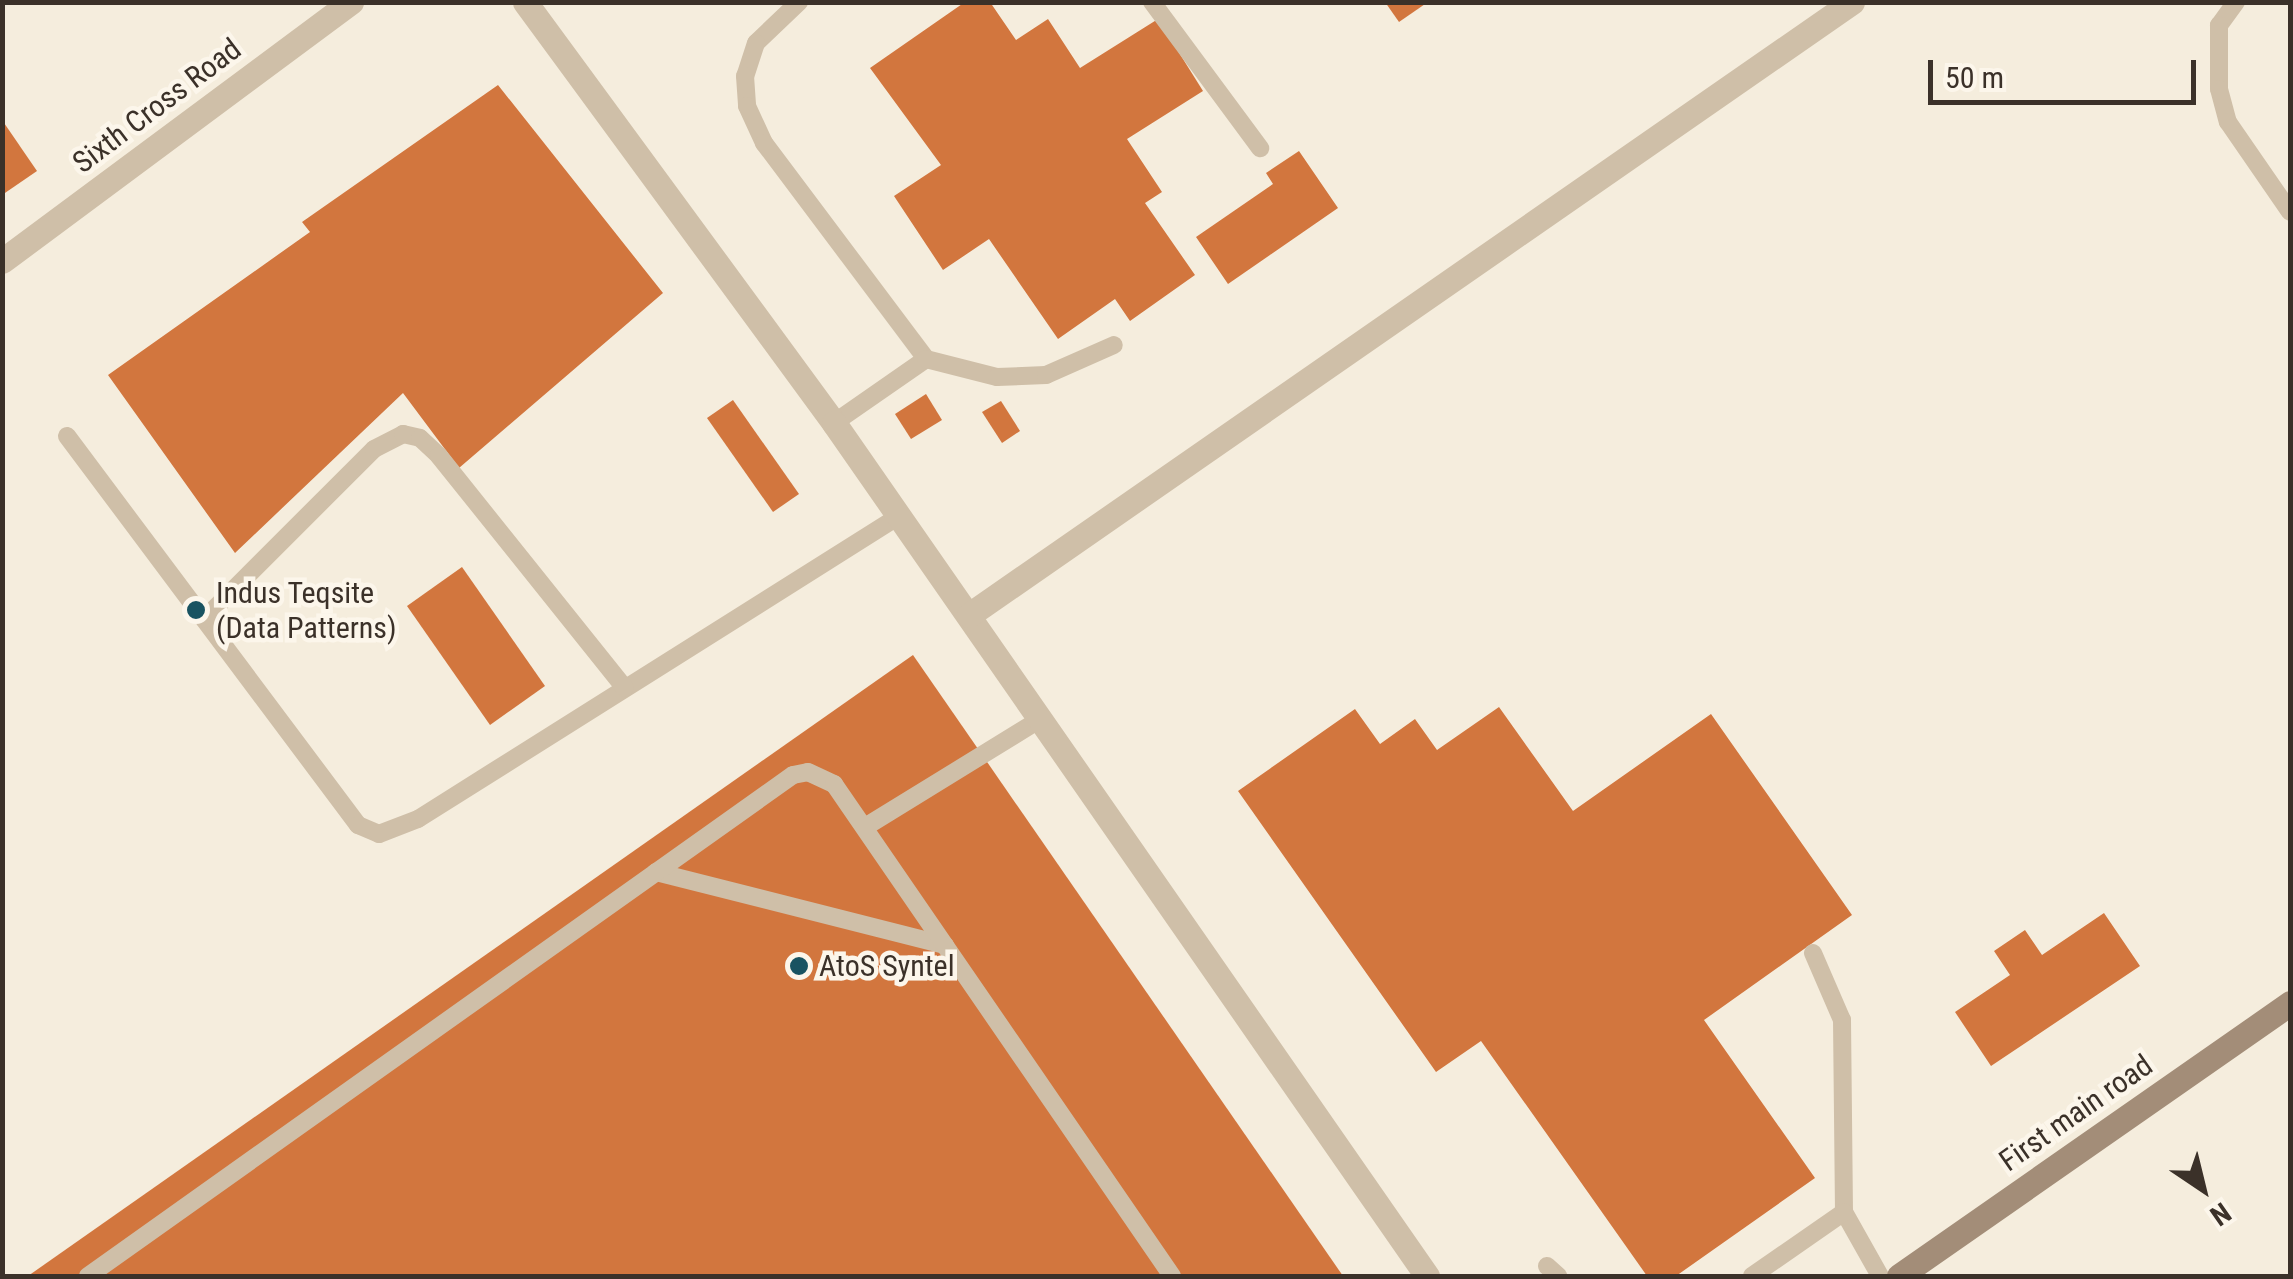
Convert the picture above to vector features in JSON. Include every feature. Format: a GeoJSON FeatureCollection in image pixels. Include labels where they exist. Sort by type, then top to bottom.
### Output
{"type":"FeatureCollection","features":[{"type":"Feature","properties":{"kind":"street","name":"Sixth Cross Road"},"geometry":{"type":"LineString","coordinates":[[2,262],[350,2]]}},
{"type":"Feature","properties":{"kind":"street"},"geometry":{"type":"LineString","coordinates":[[525,2],[900,516],[1038,721],[1427,1276]]}},
{"type":"Feature","properties":{"kind":"street"},"geometry":{"type":"LineString","coordinates":[[969,615],[1852,2]]}},
{"type":"Feature","properties":{"kind":"street","name":"First main road"},"geometry":{"type":"LineString","coordinates":[[1900,1276],[2290,1004]]}},
{"type":"Feature","properties":{"kind":"lane"},"geometry":{"type":"LineString","coordinates":[[799,2],[756,43],[745,76],[747,106],[764,143],[926,359],[996,378],[1046,375],[1114,345]]}},
{"type":"Feature","properties":{"kind":"lane"},"geometry":{"type":"LineString","coordinates":[[1152,2],[1260,148]]}},
{"type":"Feature","properties":{"kind":"lane"},"geometry":{"type":"LineString","coordinates":[[2236,2],[2219,24],[2219,89],[2228,122],[2290,212]]}},
{"type":"Feature","properties":{"kind":"lane"},"geometry":{"type":"LineString","coordinates":[[834,423],[926,359]]}},
{"type":"Feature","properties":{"kind":"lane"},"geometry":{"type":"LineString","coordinates":[[204,620],[374,449],[403,434],[420,438],[439,456],[625,688]]}},
{"type":"Feature","properties":{"kind":"lane"},"geometry":{"type":"LineString","coordinates":[[67,436],[358,825],[379,834],[418,819],[900,516]]}},
{"type":"Feature","properties":{"kind":"lane"},"geometry":{"type":"LineString","coordinates":[[865,827],[1038,721]]}},
{"type":"Feature","properties":{"kind":"lane"},"geometry":{"type":"LineString","coordinates":[[88,1276],[793,775],[822,774],[865,827],[1172,1276]]}},
{"type":"Feature","properties":{"kind":"lane"},"geometry":{"type":"LineString","coordinates":[[656,872],[945,945]]}},
{"type":"Feature","properties":{"kind":"lane"},"geometry":{"type":"LineString","coordinates":[[1813,953],[1842,1020],[1844,1212],[1880,1276]]}},
{"type":"Feature","properties":{"kind":"lane"},"geometry":{"type":"LineString","coordinates":[[1752,1276],[1844,1212]]}},
{"type":"Feature","properties":{"kind":"building"},"geometry":{"type":"Polygon","coordinates":[[[965,2],[990,2],[1016,40],[1048,19],[1080,68],[1158,19],[1203,91],[1127,139],[1162,192],[1145,203],[1195,275],[1130,321],[1115,299],[1058,339],[989,239],[943,270],[894,196],[941,165],[870,68],[965,2]]]}},
{"type":"Feature","properties":{"kind":"building"},"geometry":{"type":"Polygon","coordinates":[[[1385,2],[1428,2],[1399,22],[1385,2]]]}},
{"type":"Feature","properties":{"kind":"building"},"geometry":{"type":"Polygon","coordinates":[[[498,85],[663,293],[459,468],[403,393],[235,553],[108,375],[310,232],[302,222],[498,85]]]}},
{"type":"Feature","properties":{"kind":"building"},"geometry":{"type":"Polygon","coordinates":[[[2,120],[37,171],[2,195],[2,120]]]}},
{"type":"Feature","properties":{"kind":"building"},"geometry":{"type":"Polygon","coordinates":[[[1299,151],[1338,208],[1228,284],[1196,237],[1273,184],[1266,173],[1299,151]]]}},
{"type":"Feature","properties":{"kind":"building"},"geometry":{"type":"Polygon","coordinates":[[[926,394],[942,420],[911,439],[895,414],[926,394]]]}},
{"type":"Feature","properties":{"kind":"building"},"geometry":{"type":"Polygon","coordinates":[[[733,400],[799,494],[773,512],[707,418],[733,400]]]}},
{"type":"Feature","properties":{"kind":"building"},"geometry":{"type":"Polygon","coordinates":[[[1001,401],[1020,431],[1002,443],[982,412],[1001,401]]]}},
{"type":"Feature","properties":{"kind":"building"},"geometry":{"type":"Polygon","coordinates":[[[462,567],[545,686],[490,725],[407,606],[462,567]]]}},
{"type":"Feature","properties":{"kind":"building","name":"AtoS Syntel"},"geometry":{"type":"Polygon","coordinates":[[[913,655],[1343,1276],[28,1276],[913,655]]]}},
{"type":"Feature","properties":{"kind":"building"},"geometry":{"type":"Polygon","coordinates":[[[1499,707],[1573,811],[1711,714],[1852,915],[1704,1020],[1815,1178],[1676,1276],[1647,1276],[1481,1041],[1436,1072],[1238,791],[1355,709],[1380,744],[1415,719],[1437,750],[1499,707]]]}},
{"type":"Feature","properties":{"kind":"building"},"geometry":{"type":"Polygon","coordinates":[[[2104,913],[2140,966],[1991,1066],[1955,1012],[2010,975],[1994,951],[2025,930],[2042,955],[2104,913]]]}},
{"type":"Feature","properties":{"kind":"place","name":"Indus Teqsite (Data Patterns)"},"geometry":{"type":"Point","coordinates":[196,610]}},
{"type":"Feature","properties":{"kind":"place","name":"AtoS Syntel"},"geometry":{"type":"Point","coordinates":[799,966]}}]}
